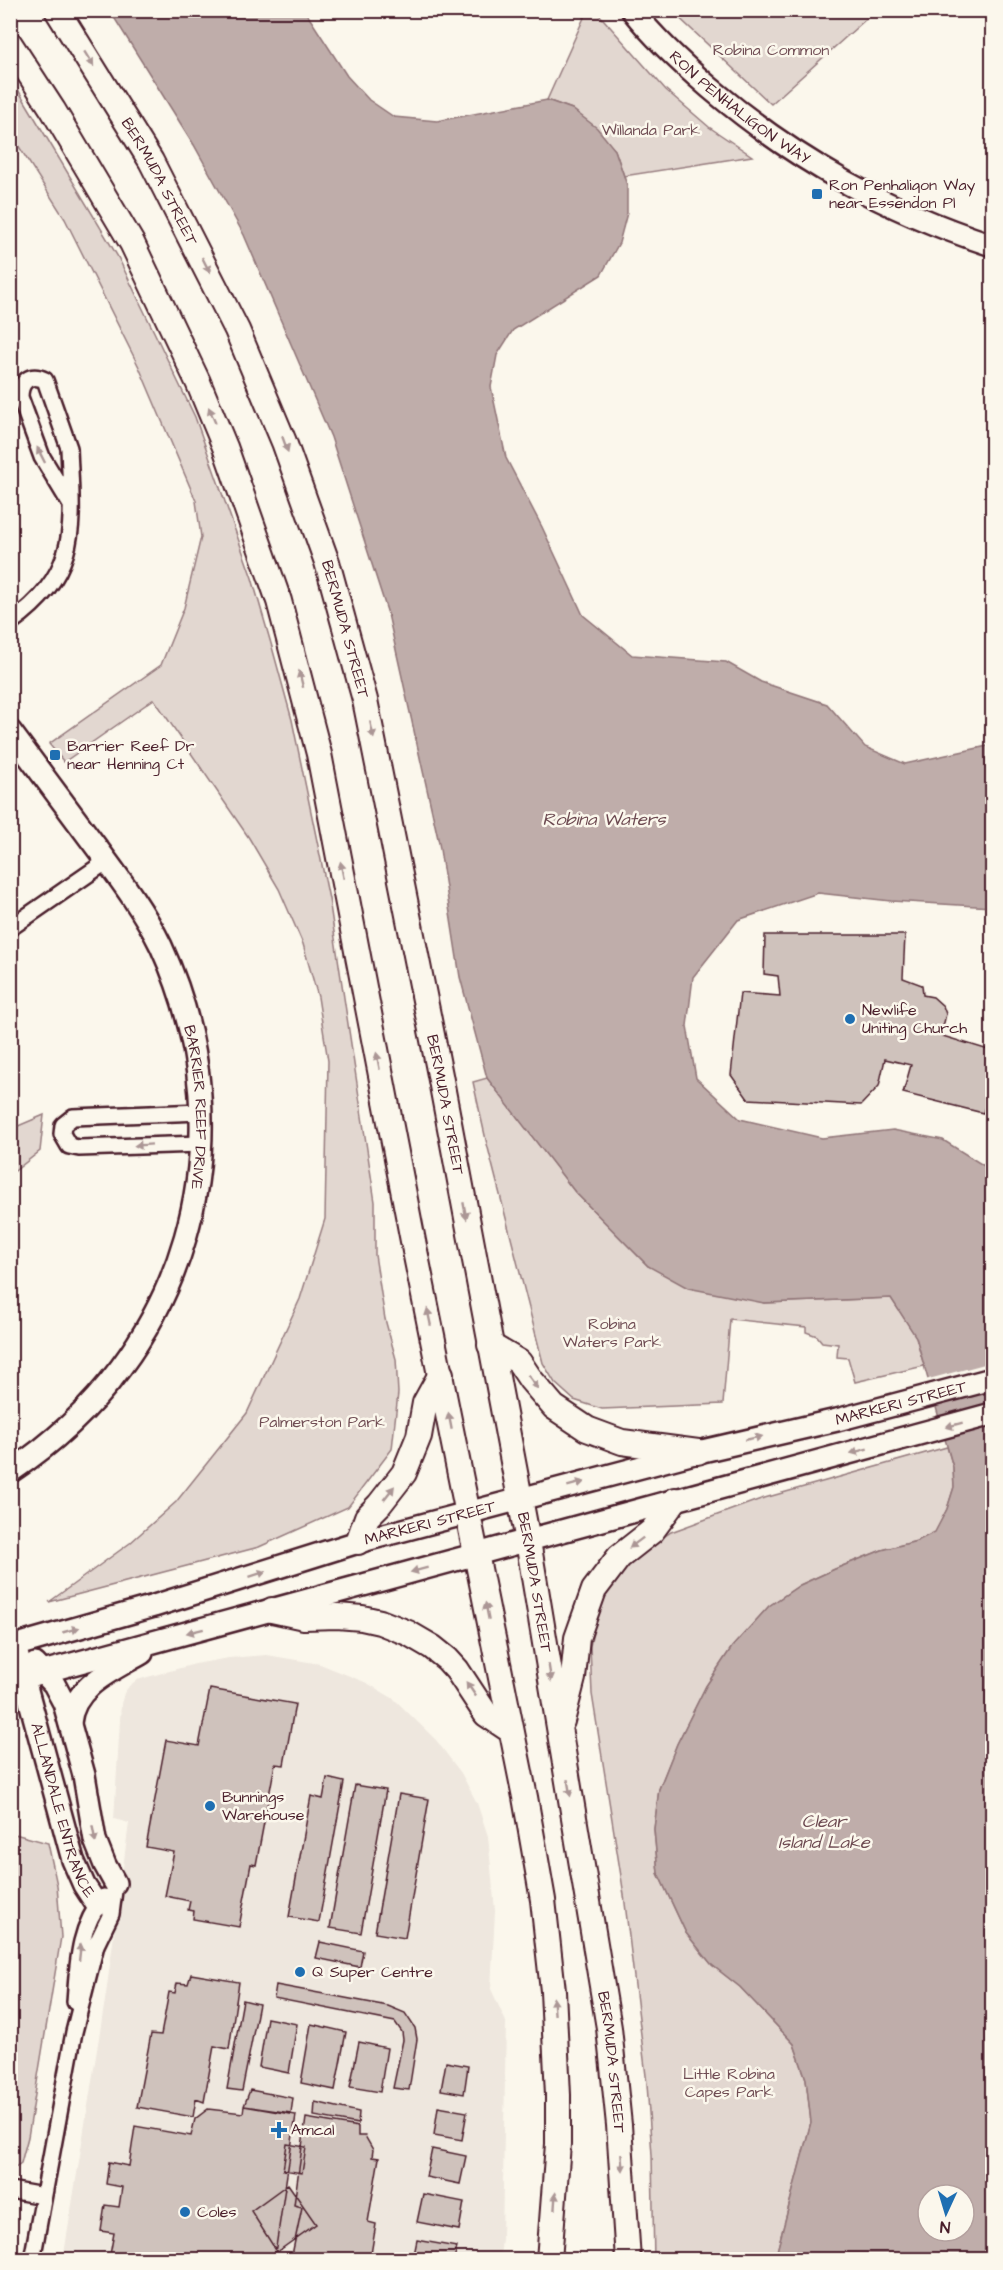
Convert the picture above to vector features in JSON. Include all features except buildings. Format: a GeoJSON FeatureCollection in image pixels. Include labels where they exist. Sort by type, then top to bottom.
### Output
{"type":"FeatureCollection","features":[{"type":"Feature","properties":{"kind":"main road","name":"BERMUDA STREET"},"geometry":{"type":"LineString","coordinates":[[57,10],[152,161],[211,274],[262,386],[327,562],[365,700],[528,1541],[609,2028],[620,2125],[628,2259]]}},
{"type":"Feature","properties":{"kind":"main road","name":"RON PENHALIGON WAY"},"geometry":{"type":"LineString","coordinates":[[632,10],[645,27],[683,66],[738,112],[820,169],[917,218],[993,245]]}},
{"type":"Feature","properties":{"kind":"main road"},"geometry":{"type":"LineString","coordinates":[[10,44],[101,189],[163,305],[225,447],[279,601],[319,754],[410,1230],[525,1797],[543,1900],[554,2003],[558,2084],[558,2144],[549,2259]]}},
{"type":"Feature","properties":{"kind":"main road","name":"BARRIER REEF DRIVE"},"geometry":{"type":"LineString","coordinates":[[10,731],[146,917],[173,974],[194,1044],[201,1112],[201,1144],[194,1201],[179,1255],[156,1313],[140,1342],[97,1398],[50,1443],[10,1472]]}},
{"type":"Feature","properties":{"kind":"main road"},"geometry":{"type":"LineString","coordinates":[[490,1345],[519,1362],[554,1407],[587,1429],[622,1442],[698,1452]]}},
{"type":"Feature","properties":{"kind":"main road"},"geometry":{"type":"LineString","coordinates":[[358,1542],[367,1517],[404,1473],[419,1436],[425,1402],[441,1374]]}},
{"type":"Feature","properties":{"kind":"main road","name":"MARKERI STREET"},"geometry":{"type":"LineString","coordinates":[[13,1646],[166,1603],[358,1542],[698,1452],[905,1403],[993,1379]]}},
{"type":"Feature","properties":{"kind":"main road"},"geometry":{"type":"LineString","coordinates":[[13,1646],[26,1677],[993,1414]]}},
{"type":"Feature","properties":{"kind":"main road"},"geometry":{"type":"LineString","coordinates":[[559,1730],[573,1678],[577,1638],[583,1615],[594,1590],[618,1557],[652,1531],[675,1500]]}},
{"type":"Feature","properties":{"kind":"main road"},"geometry":{"type":"LineString","coordinates":[[272,1610],[304,1617],[362,1618],[408,1632],[447,1659],[458,1670],[486,1714],[510,1730]]}},
{"type":"Feature","properties":{"kind":"main road"},"geometry":{"type":"LineString","coordinates":[[70,1723],[73,1706],[89,1686],[165,1638]]}},
{"type":"Feature","properties":{"kind":"main road","name":"ALLANDALE ENTRANCE"},"geometry":{"type":"LineString","coordinates":[[26,1677],[59,1692],[87,1787],[97,1846],[115,1883]]}},
{"type":"Feature","properties":{"kind":"main road","name":"ALLANDALE ENTRANCE"},"geometry":{"type":"LineString","coordinates":[[26,1677],[76,1868],[104,1911]]}},
{"type":"Feature","properties":{"kind":"main road"},"geometry":{"type":"LineString","coordinates":[[52,1781],[67,1769],[76,1745]]}},
{"type":"Feature","properties":{"kind":"street"},"geometry":{"type":"LineString","coordinates":[[10,623],[36,602],[58,573],[69,538],[72,518],[69,448],[66,437],[45,380],[30,377],[24,381],[20,389],[20,397],[37,448],[71,506]]}},
{"type":"Feature","properties":{"kind":"street"},"geometry":{"type":"LineString","coordinates":[[10,928],[107,861]]}},
{"type":"Feature","properties":{"kind":"street"},"geometry":{"type":"LineString","coordinates":[[201,1112],[73,1117],[63,1125],[62,1134],[69,1146],[79,1148],[201,1144]]}},
{"type":"Feature","properties":{"kind":"street","name":"ALLANDALE ENTRANCE"},"geometry":{"type":"LineString","coordinates":[[32,2259],[74,2032],[81,1941],[87,1923],[104,1911],[115,1883]]}},
{"type":"Feature","properties":{"kind":"street"},"geometry":{"type":"LineString","coordinates":[[10,2190],[43,2196]]}},
{"type":"Feature","properties":{"kind":"shaded area","name":"Q Super Centre"},"geometry":{"type":"Polygon","coordinates":[[[267,1655],[320,1664],[367,1683],[394,1699],[436,1740],[461,1773],[477,1803],[488,1836],[495,1911],[491,1989],[506,2022],[500,2259],[63,2260],[106,1994],[129,1823],[114,1819],[121,1704],[124,1693],[137,1680],[195,1664],[267,1655]]]}},
{"type":"Feature","properties":{"kind":"green space","name":"Willanda Park"},"geometry":{"type":"Polygon","coordinates":[[[587,11],[596,11],[666,90],[709,127],[752,156],[624,176],[615,150],[572,109],[547,100],[587,11]]]}},
{"type":"Feature","properties":{"kind":"green space","name":"Robina Common"},"geometry":{"type":"Polygon","coordinates":[[[672,11],[875,11],[771,104],[672,11]]]}},
{"type":"Feature","properties":{"kind":"green space","name":"Palmerston Park"},"geometry":{"type":"Polygon","coordinates":[[[11,78],[118,257],[195,417],[252,578],[292,720],[329,899],[375,1202],[375,1255],[385,1319],[396,1359],[398,1393],[392,1449],[348,1507],[259,1547],[49,1602],[130,1543],[176,1502],[247,1413],[300,1299],[325,1219],[328,1061],[318,997],[303,944],[279,889],[249,838],[154,699],[64,762],[49,744],[161,665],[184,608],[201,537],[196,501],[139,367],[65,219],[11,134],[11,78]]]}},
{"type":"Feature","properties":{"kind":"green space","name":"Robina Waters Park"},"geometry":{"type":"Polygon","coordinates":[[[487,1078],[575,1192],[648,1266],[764,1303],[891,1298],[916,1336],[924,1366],[855,1382],[848,1358],[837,1357],[838,1344],[822,1342],[817,1336],[806,1332],[806,1327],[730,1319],[723,1404],[602,1409],[574,1400],[555,1383],[543,1363],[473,1082],[487,1078]]]}},
{"type":"Feature","properties":{"kind":"green space"},"geometry":{"type":"Polygon","coordinates":[[[44,1115],[40,1151],[11,1174],[11,1129],[44,1115]]]}},
{"type":"Feature","properties":{"kind":"green space","name":"Little Robina Capes Park"},"geometry":{"type":"Polygon","coordinates":[[[947,1447],[953,1467],[954,1487],[947,1509],[935,1533],[917,1541],[882,1550],[835,1569],[800,1585],[769,1606],[732,1647],[706,1686],[677,1744],[659,1789],[654,1829],[658,1873],[686,1933],[712,1965],[740,1987],[794,2044],[806,2079],[811,2122],[775,2259],[654,2260],[652,2155],[647,2084],[624,1895],[592,1694],[590,1646],[599,1605],[617,1575],[636,1556],[671,1532],[761,1499],[947,1447]]]}},
{"type":"Feature","properties":{"kind":"green space"},"geometry":{"type":"Polygon","coordinates":[[[11,1833],[48,1843],[57,1885],[61,1937],[28,2137],[21,2163],[11,2170],[11,1833]]]}},
{"type":"Feature","properties":{"kind":"water","name":"Robina Waters"},"geometry":{"type":"Polygon","coordinates":[[[110,11],[305,11],[347,76],[369,100],[394,117],[437,121],[547,100],[572,109],[597,128],[615,150],[627,185],[627,213],[619,243],[601,275],[513,330],[497,355],[491,387],[506,458],[542,527],[583,615],[632,655],[726,662],[761,682],[827,704],[865,747],[905,764],[992,745],[992,907],[891,901],[818,893],[738,920],[693,977],[687,1026],[696,1078],[740,1119],[822,1138],[893,1130],[943,1140],[986,1167],[992,1184],[992,2259],[775,2259],[811,2122],[806,2079],[794,2044],[740,1987],[712,1965],[686,1933],[658,1873],[654,1829],[659,1789],[677,1744],[706,1686],[732,1647],[769,1606],[800,1585],[835,1569],[882,1550],[917,1541],[935,1532],[947,1509],[954,1487],[953,1467],[916,1337],[891,1298],[764,1303],[688,1288],[648,1266],[575,1192],[487,1078],[460,977],[439,843],[388,614],[331,437],[244,235],[194,145],[110,11]]]}},
{"type":"Feature","properties":{"kind":"pier"},"geometry":{"type":"Polygon","coordinates":[[[992,1362],[992,1389],[932,1406],[925,1380],[992,1362]]]}},
{"type":"Feature","properties":{"kind":"place","name":"Ron Penhaligon Way near Essendon Pl"},"geometry":{"type":"Point","coordinates":[817,194]}},
{"type":"Feature","properties":{"kind":"place","name":"Barrier Reef Dr near Henning Ct"},"geometry":{"type":"Point","coordinates":[55,755]}},
{"type":"Feature","properties":{"kind":"place","name":"Newlife Uniting Church"},"geometry":{"type":"Point","coordinates":[850,1019]}},
{"type":"Feature","properties":{"kind":"place","name":"Bunnings Warehouse"},"geometry":{"type":"Point","coordinates":[210,1806]}},
{"type":"Feature","properties":{"kind":"place","name":"Q Super Centre"},"geometry":{"type":"Point","coordinates":[300,1972]}},
{"type":"Feature","properties":{"kind":"place","name":"Amcal"},"geometry":{"type":"Point","coordinates":[279,2130]}},
{"type":"Feature","properties":{"kind":"place","name":"Coles"},"geometry":{"type":"Point","coordinates":[185,2212]}},
{"type":"Feature","properties":{"kind":"water label","name":"Clear Island Lake"},"geometry":{"type":"Point","coordinates":[824,1831]}}]}
